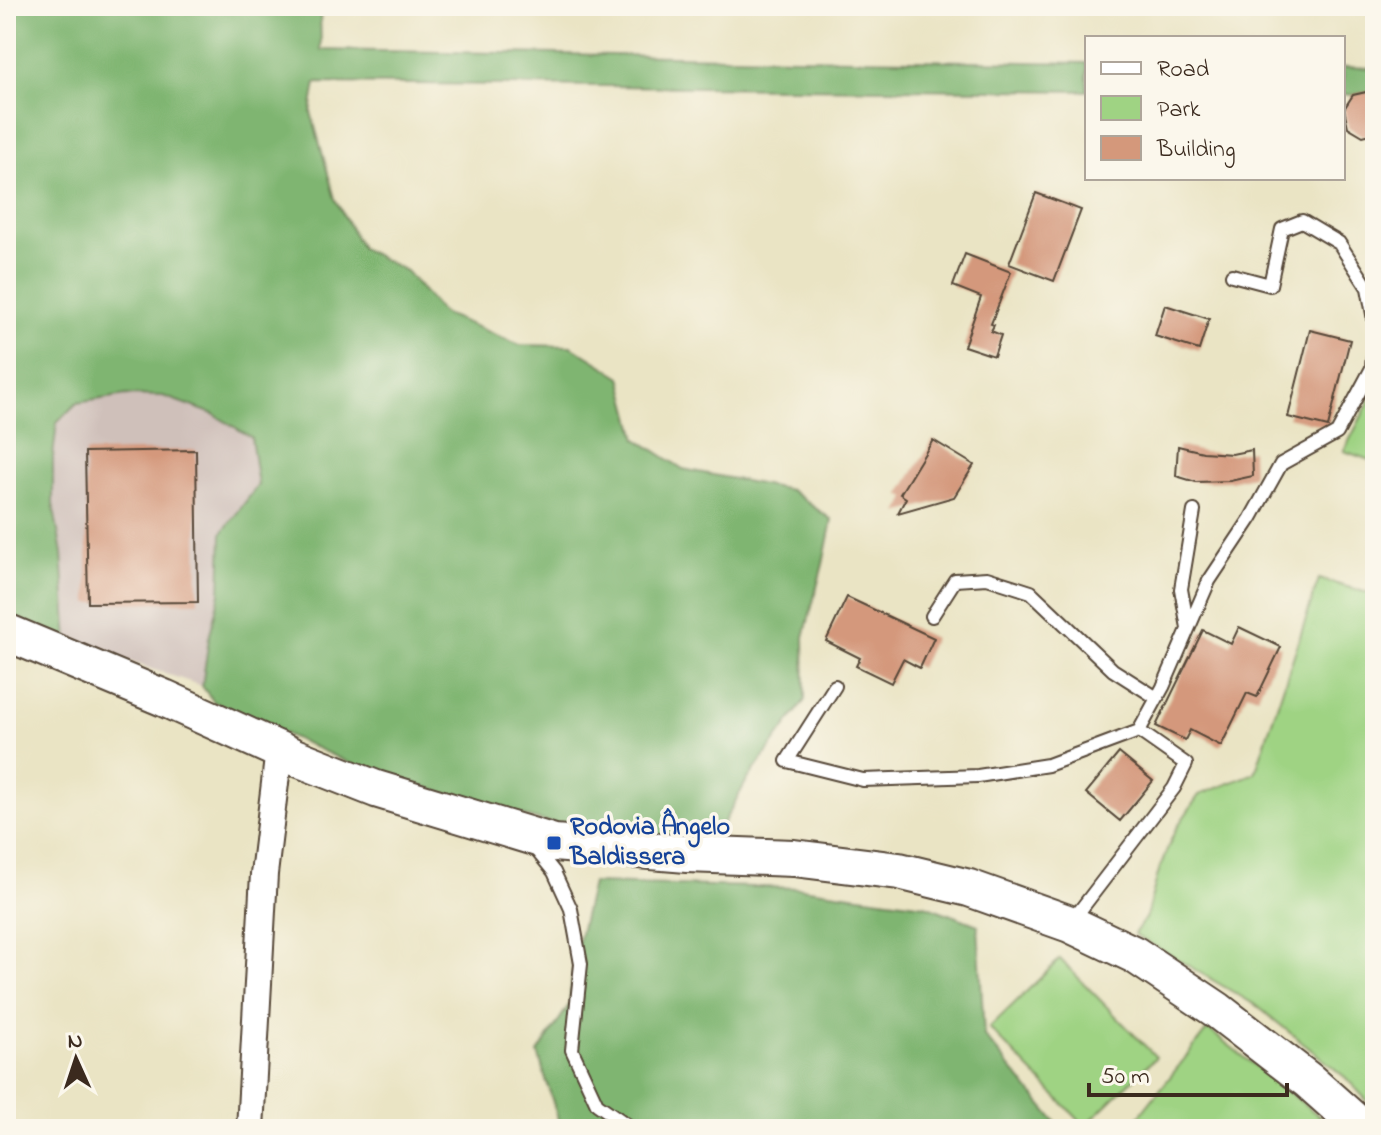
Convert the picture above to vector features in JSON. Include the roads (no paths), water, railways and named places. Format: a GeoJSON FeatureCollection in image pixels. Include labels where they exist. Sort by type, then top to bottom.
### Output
{"type":"FeatureCollection","features":[{"type":"Feature","properties":{"kind":"street"},"geometry":{"type":"LineString","coordinates":[[6,632],[376,789],[554,843],[687,854],[794,858],[899,871],[969,888],[1070,924],[1135,955],[1217,1010],[1309,1081],[1363,1129]]}},
{"type":"Feature","properties":{"kind":"street"},"geometry":{"type":"LineString","coordinates":[[250,1129],[264,874],[279,750]]}},
{"type":"Feature","properties":{"kind":"lane"},"geometry":{"type":"LineString","coordinates":[[835,686],[787,761],[863,780],[978,776],[1048,765],[1139,731],[1209,581],[1251,518],[1281,464],[1337,433],[1372,368],[1375,327],[1368,288],[1339,243],[1302,221],[1282,229],[1270,285],[1232,275]]}},
{"type":"Feature","properties":{"kind":"lane"},"geometry":{"type":"LineString","coordinates":[[1188,628],[1181,589],[1194,511]]}},
{"type":"Feature","properties":{"kind":"lane"},"geometry":{"type":"LineString","coordinates":[[932,616],[955,580],[987,578],[1031,592],[1113,670],[1157,698]]}},
{"type":"Feature","properties":{"kind":"lane"},"geometry":{"type":"LineString","coordinates":[[1070,924],[1174,788],[1186,764],[1139,731]]}},
{"type":"Feature","properties":{"kind":"lane"},"geometry":{"type":"LineString","coordinates":[[524,834],[554,872],[571,909],[581,964],[572,1050],[597,1104],[633,1129]]}},
{"type":"Feature","properties":{"kind":"place","name":"Rodovia Ângelo Baldissera"},"geometry":{"type":"Point","coordinates":[554,843]}}]}
